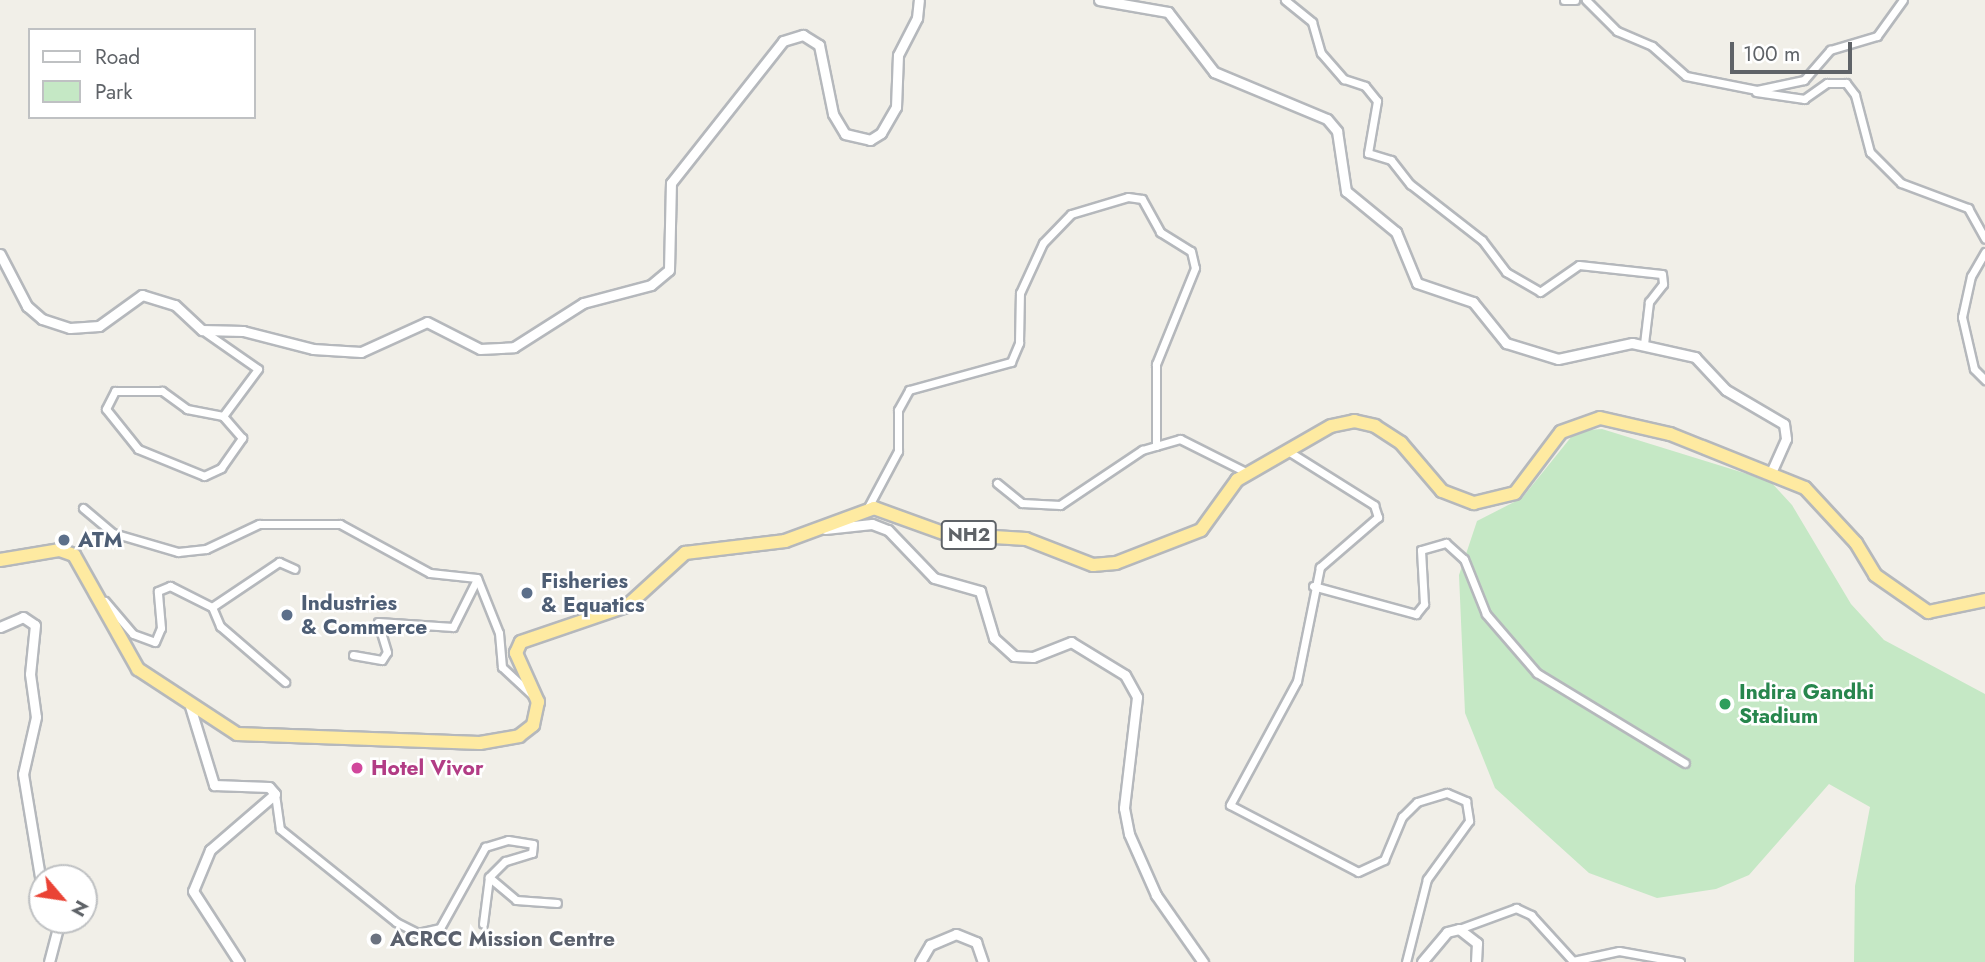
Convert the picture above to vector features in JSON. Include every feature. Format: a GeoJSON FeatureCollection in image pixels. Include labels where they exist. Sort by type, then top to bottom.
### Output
{"type":"FeatureCollection","features":[{"type":"Feature","properties":{"kind":"highway","name":"NH2"},"geometry":{"type":"LineString","coordinates":[[538,702],[516,653],[521,642],[627,606],[685,553],[785,541],[866,511],[890,509],[946,534],[1026,539],[1105,564],[1141,558],[1201,530],[1248,473],[1284,449],[1331,426],[1354,421],[1375,426],[1401,443],[1442,491],[1474,503],[1502,500],[1525,484],[1560,432],[1600,418],[1670,434],[1771,472],[1805,488],[1901,600],[1928,612],[1985,600]]}},
{"type":"Feature","properties":{"kind":"highway"},"geometry":{"type":"LineString","coordinates":[[0,560],[60,550],[79,559],[138,669],[188,699],[220,725],[254,739],[480,743],[519,736],[533,725],[538,702]]}},
{"type":"Feature","properties":{"kind":"street"},"geometry":{"type":"LineString","coordinates":[[202,330],[360,352],[427,322],[465,344],[496,350],[540,336],[583,303],[651,285],[673,262],[667,205],[671,183],[743,99],[772,51],[795,36],[811,38],[824,55],[838,126],[870,140],[896,107],[898,55],[918,18],[919,0]]}},
{"type":"Feature","properties":{"kind":"street"},"geometry":{"type":"LineString","coordinates":[[1099,0],[1168,12],[1214,72],[1327,119],[1337,131],[1346,191],[1396,232],[1417,283],[1473,302],[1506,343],[1576,360],[1621,343],[1644,344],[1695,357],[1726,390],[1784,424],[1786,439],[1771,472]]}},
{"type":"Feature","properties":{"kind":"street"},"geometry":{"type":"LineString","coordinates":[[1285,0],[1312,22],[1321,53],[1344,79],[1365,86],[1377,101],[1367,153],[1391,160],[1410,184],[1482,240],[1506,272],[1540,292],[1579,265],[1662,274],[1663,284],[1648,302],[1644,344]]}},
{"type":"Feature","properties":{"kind":"street"},"geometry":{"type":"LineString","coordinates":[[1564,0],[1575,0]]}},
{"type":"Feature","properties":{"kind":"street"},"geometry":{"type":"LineString","coordinates":[[1586,0],[1617,31],[1652,46],[1686,76],[1804,99],[1827,83],[1846,83],[1856,95],[1870,152],[1901,183],[1968,208],[1985,239]]}},
{"type":"Feature","properties":{"kind":"street"},"geometry":{"type":"LineString","coordinates":[[1749,90],[1804,80],[1830,50],[1877,36],[1903,0]]}},
{"type":"Feature","properties":{"kind":"street"},"geometry":{"type":"LineString","coordinates":[[866,511],[898,451],[898,410],[909,390],[1011,362],[1017,352],[1020,293],[1043,243],[1071,214],[1128,197],[1142,199],[1160,232],[1191,251],[1195,268],[1156,364],[1156,446]]}},
{"type":"Feature","properties":{"kind":"street"},"geometry":{"type":"LineString","coordinates":[[1985,251],[1971,276],[1962,317],[1974,369],[1985,380]]}},
{"type":"Feature","properties":{"kind":"street"},"geometry":{"type":"LineString","coordinates":[[0,254],[14,288],[41,320],[86,330],[142,295],[175,305],[202,330],[259,373],[223,416]]}},
{"type":"Feature","properties":{"kind":"street"},"geometry":{"type":"LineString","coordinates":[[115,391],[162,391],[187,409],[223,416],[240,432],[239,447],[215,474],[204,476],[138,449],[106,409],[115,391]]}},
{"type":"Feature","properties":{"kind":"street"},"geometry":{"type":"LineString","coordinates":[[997,483],[1022,503],[1060,505],[1156,446],[1189,441],[1248,473]]}},
{"type":"Feature","properties":{"kind":"street"},"geometry":{"type":"LineString","coordinates":[[1284,449],[1377,511],[1369,530],[1323,562],[1313,586],[1297,681],[1230,805],[1358,873],[1384,860],[1402,817],[1417,802],[1447,793],[1466,801],[1469,821],[1427,879],[1406,962]]}},
{"type":"Feature","properties":{"kind":"street"},"geometry":{"type":"LineString","coordinates":[[83,508],[113,533],[178,552],[206,549],[259,524],[340,524],[430,573],[477,579]]}},
{"type":"Feature","properties":{"kind":"street"},"geometry":{"type":"LineString","coordinates":[[818,530],[872,524],[888,530],[934,578],[980,591],[989,629],[1006,652],[1033,657],[1072,642],[1125,675],[1137,697],[1124,808],[1129,834],[1156,895],[1203,962]]}},
{"type":"Feature","properties":{"kind":"street"},"geometry":{"type":"LineString","coordinates":[[1313,586],[1416,614],[1424,604],[1421,550],[1446,543],[1464,559],[1486,614],[1537,673],[1685,763]]}},
{"type":"Feature","properties":{"kind":"street"},"geometry":{"type":"LineString","coordinates":[[212,607],[279,562],[295,569]]}},
{"type":"Feature","properties":{"kind":"street"},"geometry":{"type":"LineString","coordinates":[[353,655],[382,660],[387,652],[378,622],[453,627],[477,579]]}},
{"type":"Feature","properties":{"kind":"street"},"geometry":{"type":"LineString","coordinates":[[477,579],[499,633],[502,667],[538,702]]}},
{"type":"Feature","properties":{"kind":"street"},"geometry":{"type":"LineString","coordinates":[[93,587],[144,642],[160,637],[163,586],[212,607],[220,626],[285,682]]}},
{"type":"Feature","properties":{"kind":"street"},"geometry":{"type":"LineString","coordinates":[[0,627],[23,617],[35,625],[30,674],[36,717],[23,774],[38,864]]}},
{"type":"Feature","properties":{"kind":"street"},"geometry":{"type":"LineString","coordinates":[[188,699],[214,785],[269,787],[275,794],[279,829],[410,931],[440,928],[485,847],[508,840],[533,844],[532,853],[505,860],[489,877],[483,924]]}},
{"type":"Feature","properties":{"kind":"street"},"geometry":{"type":"LineString","coordinates":[[239,962],[193,891],[210,850],[275,794]]}},
{"type":"Feature","properties":{"kind":"street"},"geometry":{"type":"LineString","coordinates":[[489,877],[516,900],[557,903]]}},
{"type":"Feature","properties":{"kind":"street"},"geometry":{"type":"LineString","coordinates":[[1422,962],[1447,932],[1516,908],[1531,915],[1565,958],[1630,952],[1680,962]]}},
{"type":"Feature","properties":{"kind":"street"},"geometry":{"type":"LineString","coordinates":[[1460,929],[1477,943],[1476,962]]}},
{"type":"Feature","properties":{"kind":"street"},"geometry":{"type":"LineString","coordinates":[[48,962],[56,934]]}},
{"type":"Feature","properties":{"kind":"street"},"geometry":{"type":"LineString","coordinates":[[920,962],[930,945],[956,934],[976,942],[983,962]]}},
{"type":"Feature","properties":{"kind":"green space","name":"Indira Gandhi Stadium"},"geometry":{"type":"Polygon","coordinates":[[[1602,429],[1770,481],[1792,505],[1851,604],[1884,640],[1985,694],[1985,962],[1854,962],[1855,886],[1870,807],[1829,784],[1749,875],[1716,889],[1657,898],[1589,873],[1495,788],[1465,713],[1459,575],[1477,521],[1522,498],[1576,431],[1602,429]]]}},
{"type":"Feature","properties":{"kind":"place","name":"ATM"},"geometry":{"type":"Point","coordinates":[64,540]}},
{"type":"Feature","properties":{"kind":"place","name":"Fisheries & Equatics"},"geometry":{"type":"Point","coordinates":[527,593]}},
{"type":"Feature","properties":{"kind":"place","name":"Industries & Commerce"},"geometry":{"type":"Point","coordinates":[287,615]}},
{"type":"Feature","properties":{"kind":"place","name":"Indira Gandhi Stadium"},"geometry":{"type":"Point","coordinates":[1725,704]}},
{"type":"Feature","properties":{"kind":"place","name":"Hotel Vivor"},"geometry":{"type":"Point","coordinates":[357,768]}},
{"type":"Feature","properties":{"kind":"place","name":"ACRCC Mission Centre"},"geometry":{"type":"Point","coordinates":[376,939]}}]}
